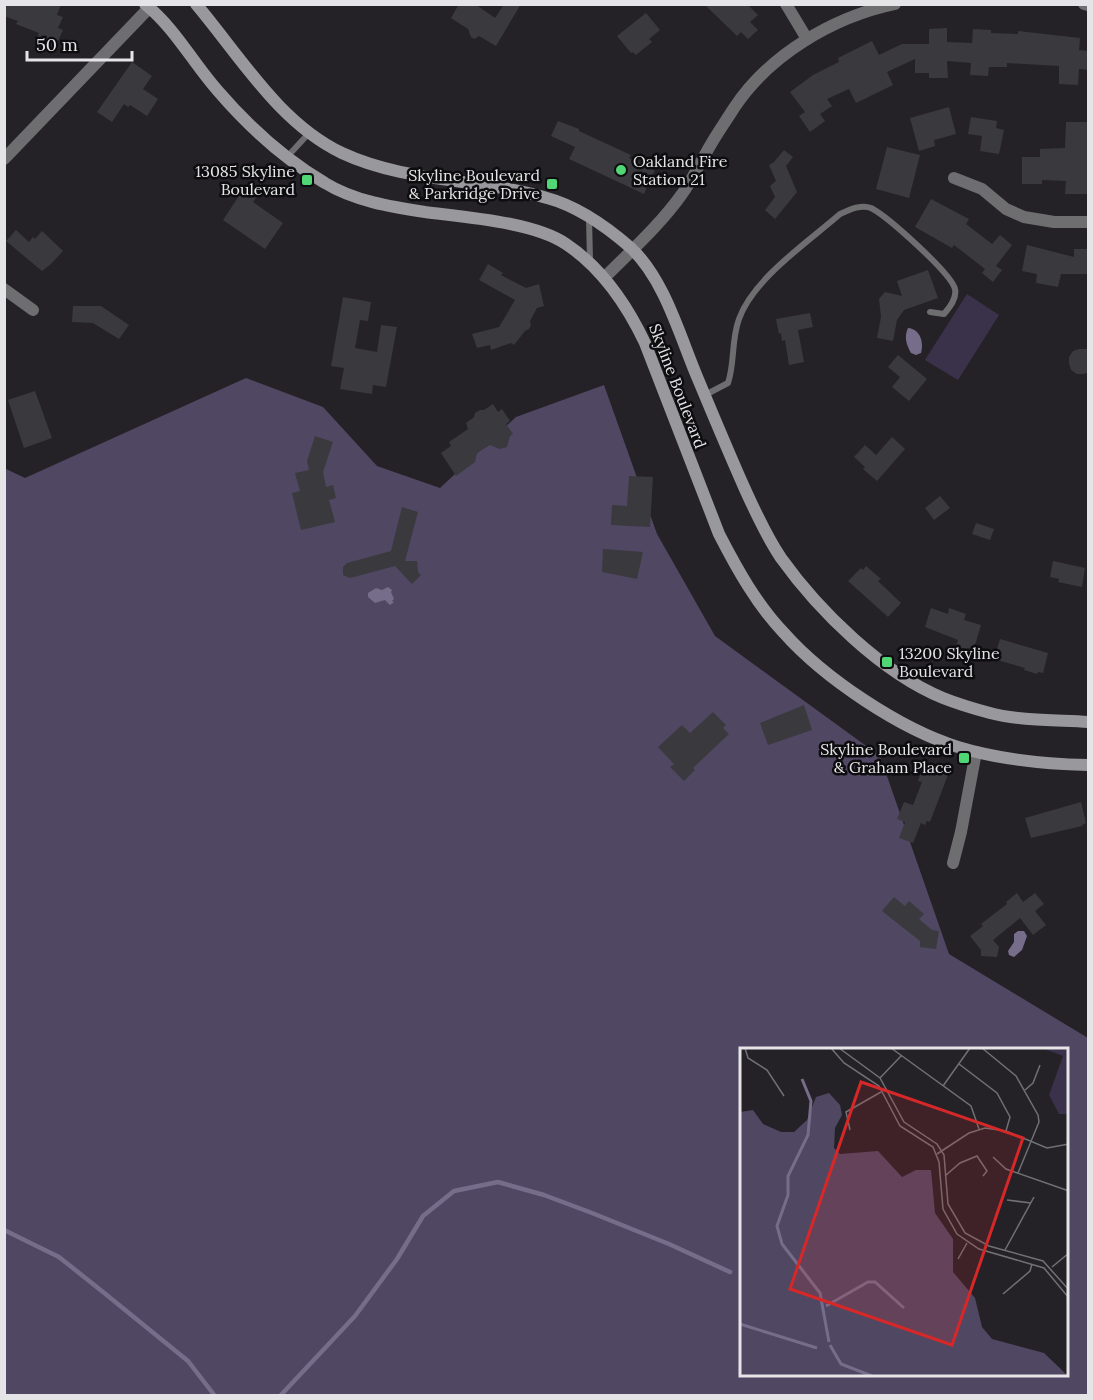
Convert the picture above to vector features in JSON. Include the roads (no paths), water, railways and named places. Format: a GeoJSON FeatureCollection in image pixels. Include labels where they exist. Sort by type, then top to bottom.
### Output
{"type":"FeatureCollection","features":[{"type":"Feature","properties":{"kind":"main road","name":"Skyline Boulevard"},"geometry":{"type":"LineString","coordinates":[[196,4],[286,114],[341,152],[382,168],[489,185],[549,198],[589,216],[632,249],[651,271],[667,303],[758,518],[780,557],[832,619],[897,673],[943,698],[993,714],[1089,722]]}},
{"type":"Feature","properties":{"kind":"main road","name":"Skyline Boulevard"},"geometry":{"type":"LineString","coordinates":[[147,6],[188,51],[217,90],[260,135],[286,158],[327,185],[373,202],[467,217],[549,236],[566,244],[590,264],[604,278],[634,319],[719,534],[733,563],[783,633],[815,663],[893,718],[956,747],[1056,764],[1089,765]]}},
{"type":"Feature","properties":{"kind":"street"},"geometry":{"type":"LineString","coordinates":[[786,4],[807,39]]}},
{"type":"Feature","properties":{"kind":"street"},"geometry":{"type":"LineString","coordinates":[[604,278],[662,219],[683,193],[736,105],[780,59],[807,39],[840,21],[895,4]]}},
{"type":"Feature","properties":{"kind":"street"},"geometry":{"type":"LineString","coordinates":[[4,159],[147,6]]}},
{"type":"Feature","properties":{"kind":"street"},"geometry":{"type":"LineString","coordinates":[[954,178],[982,189],[1006,209],[1024,217],[1054,222],[1089,222]]}},
{"type":"Feature","properties":{"kind":"street"},"geometry":{"type":"LineString","coordinates":[[4,289],[33,310]]}},
{"type":"Feature","properties":{"kind":"street"},"geometry":{"type":"LineString","coordinates":[[953,863],[962,832],[976,752]]}},
{"type":"Feature","properties":{"kind":"lane"},"geometry":{"type":"LineString","coordinates":[[286,158],[310,132]]}},
{"type":"Feature","properties":{"kind":"lane"},"geometry":{"type":"LineString","coordinates":[[705,394],[728,382],[733,368],[733,338],[740,316],[762,281],[840,214],[854,208],[870,207],[946,273],[955,290],[952,305],[944,314],[930,312]]}},
{"type":"Feature","properties":{"kind":"lane"},"geometry":{"type":"LineString","coordinates":[[589,216],[590,264]]}},
{"type":"Feature","properties":{"kind":"waterway"},"geometry":{"type":"LineString","coordinates":[[280,1396],[355,1316],[397,1259],[423,1216],[454,1191],[498,1182],[544,1195],[669,1244],[730,1272]]}},
{"type":"Feature","properties":{"kind":"waterway"},"geometry":{"type":"LineString","coordinates":[[4,1230],[59,1257],[188,1361],[215,1396]]}},
{"type":"Feature","properties":{"kind":"place","name":"Oakland Fire Station 21"},"geometry":{"type":"Point","coordinates":[621,170]}},
{"type":"Feature","properties":{"kind":"place","name":"13085 Skyline Boulevard"},"geometry":{"type":"Point","coordinates":[307,180]}},
{"type":"Feature","properties":{"kind":"place","name":"Skyline Boulevard & Parkridge Drive"},"geometry":{"type":"Point","coordinates":[552,184]}},
{"type":"Feature","properties":{"kind":"place","name":"13200 Skyline Boulevard"},"geometry":{"type":"Point","coordinates":[887,662]}},
{"type":"Feature","properties":{"kind":"place","name":"Skyline Boulevard & Graham Place"},"geometry":{"type":"Point","coordinates":[964,758]}}]}
